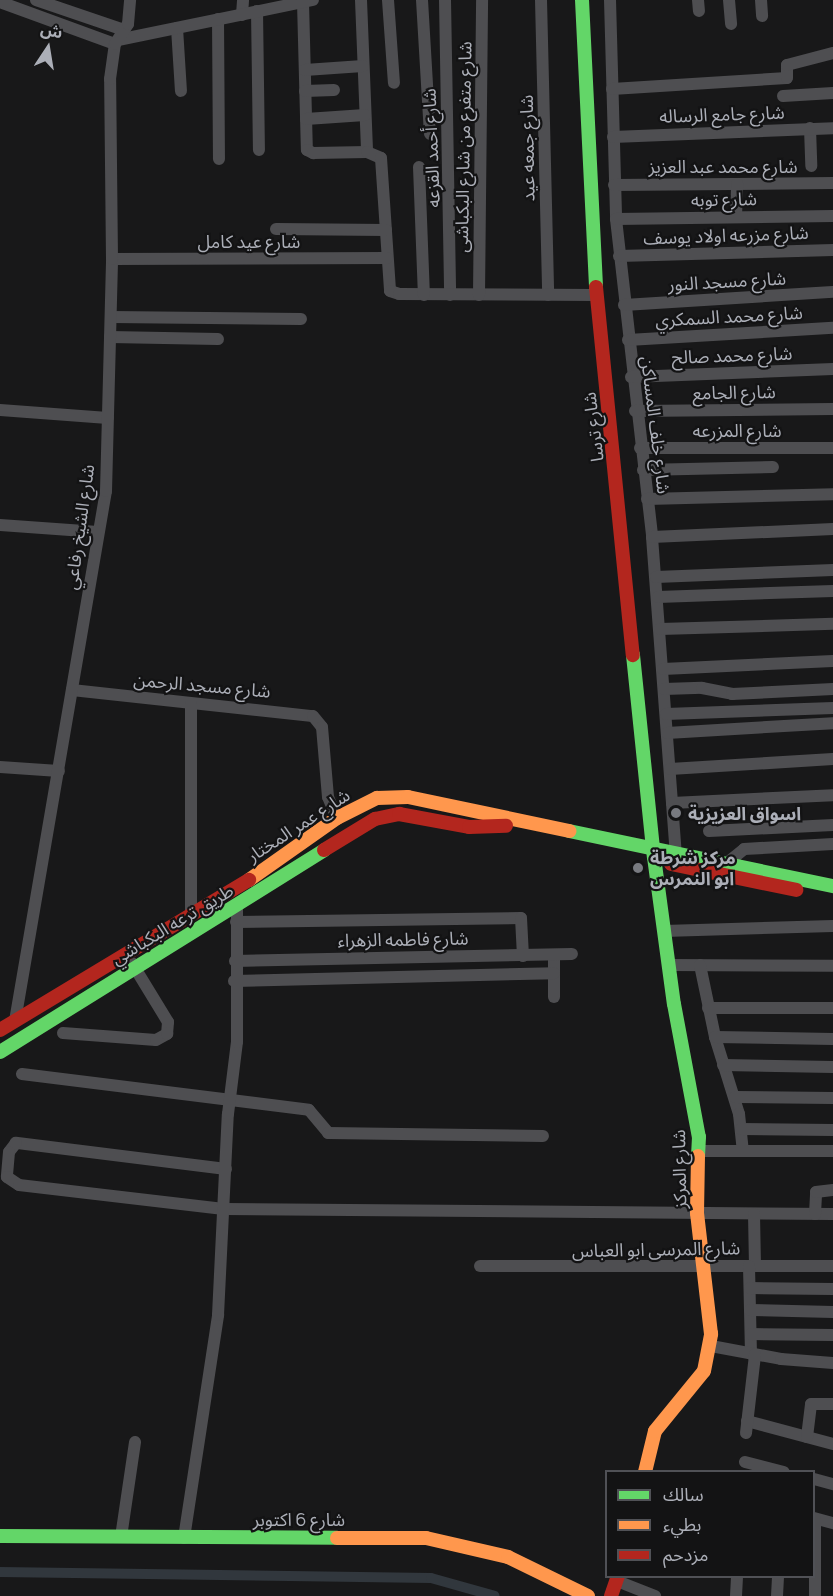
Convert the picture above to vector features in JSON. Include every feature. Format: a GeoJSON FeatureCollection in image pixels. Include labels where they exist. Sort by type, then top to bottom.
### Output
{"type":"FeatureCollection","features":[{"type":"Feature","properties":{"kind":"main road","name":"شارع ترسا"},"geometry":{"type":"LineString","coordinates":[[582,0],[596,295],[653,848]]}},
{"type":"Feature","properties":{"kind":"main road","name":"شارع عمر المختار"},"geometry":{"type":"LineString","coordinates":[[0,1030],[167,939],[191,916],[239,898],[337,818],[368,801],[397,795],[833,886]]}},
{"type":"Feature","properties":{"kind":"main road","name":"طريق ترعه البكباشي"},"geometry":{"type":"LineString","coordinates":[[167,939],[351,832],[387,815],[473,828],[537,824]]}},
{"type":"Feature","properties":{"kind":"main road","name":"شارع المركز"},"geometry":{"type":"LineString","coordinates":[[645,1470],[655,1431],[698,1382],[711,1346],[697,1213],[699,1151],[653,848]]}},
{"type":"Feature","properties":{"kind":"main road"},"geometry":{"type":"LineString","coordinates":[[673,853],[671,864],[833,897]]}},
{"type":"Feature","properties":{"kind":"main road","name":"طريق ترعه البكباشي"},"geometry":{"type":"LineString","coordinates":[[0,1052],[130,960]]}},
{"type":"Feature","properties":{"kind":"main road","name":"شارع 6 اكتوبر"},"geometry":{"type":"LineString","coordinates":[[0,1536],[402,1537],[443,1541],[508,1557],[588,1596]]}},
{"type":"Feature","properties":{"kind":"main road"},"geometry":{"type":"LineString","coordinates":[[611,1596],[618,1579]]}},
{"type":"Feature","properties":{"kind":"street"},"geometry":{"type":"LineString","coordinates":[[36,0],[119,38]]}},
{"type":"Feature","properties":{"kind":"street","name":"شارع الشيخ رفاعي"},"geometry":{"type":"LineString","coordinates":[[15,1021],[106,491],[112,259],[110,97],[119,38],[130,0]]}},
{"type":"Feature","properties":{"kind":"street"},"geometry":{"type":"LineString","coordinates":[[242,15],[243,0]]}},
{"type":"Feature","properties":{"kind":"street"},"geometry":{"type":"LineString","coordinates":[[361,0],[367,152]]}},
{"type":"Feature","properties":{"kind":"street"},"geometry":{"type":"LineString","coordinates":[[388,0],[394,83]]}},
{"type":"Feature","properties":{"kind":"street"},"geometry":{"type":"LineString","coordinates":[[422,0],[430,134]]}},
{"type":"Feature","properties":{"kind":"street","name":"شارع أحمد القزعه"},"geometry":{"type":"LineString","coordinates":[[445,0],[450,295]]}},
{"type":"Feature","properties":{"kind":"street","name":"شارع متفرع من شارع البكباشى"},"geometry":{"type":"LineString","coordinates":[[479,295],[482,0]]}},
{"type":"Feature","properties":{"kind":"street","name":"شارع جمعه عيد"},"geometry":{"type":"LineString","coordinates":[[541,0],[548,295]]}},
{"type":"Feature","properties":{"kind":"street","name":"شارع خلف المساكن"},"geometry":{"type":"LineString","coordinates":[[610,0],[616,219],[631,376],[658,597],[672,803],[673,853]]}},
{"type":"Feature","properties":{"kind":"street"},"geometry":{"type":"LineString","coordinates":[[729,0],[731,24]]}},
{"type":"Feature","properties":{"kind":"street"},"geometry":{"type":"LineString","coordinates":[[762,0],[762,16]]}},
{"type":"Feature","properties":{"kind":"street"},"geometry":{"type":"LineString","coordinates":[[0,2],[119,38],[308,1],[305,91],[309,153],[375,153],[384,166],[390,291],[424,295],[596,295]]}},
{"type":"Feature","properties":{"kind":"street"},"geometry":{"type":"LineString","coordinates":[[257,11],[259,150]]}},
{"type":"Feature","properties":{"kind":"street"},"geometry":{"type":"LineString","coordinates":[[218,19],[219,159]]}},
{"type":"Feature","properties":{"kind":"street"},"geometry":{"type":"LineString","coordinates":[[177,28],[181,91]]}},
{"type":"Feature","properties":{"kind":"street"},"geometry":{"type":"LineString","coordinates":[[612,89],[787,78],[787,65],[833,52]]}},
{"type":"Feature","properties":{"kind":"street"},"geometry":{"type":"LineString","coordinates":[[305,70],[363,66]]}},
{"type":"Feature","properties":{"kind":"street"},"geometry":{"type":"LineString","coordinates":[[305,91],[334,90]]}},
{"type":"Feature","properties":{"kind":"street"},"geometry":{"type":"LineString","coordinates":[[783,96],[833,93]]}},
{"type":"Feature","properties":{"kind":"street"},"geometry":{"type":"LineString","coordinates":[[306,119],[365,115]]}},
{"type":"Feature","properties":{"kind":"street"},"geometry":{"type":"LineString","coordinates":[[810,128],[811,166]]}},
{"type":"Feature","properties":{"kind":"street","name":"شارع جامع الرساله"},"geometry":{"type":"LineString","coordinates":[[613,136],[833,128]]}},
{"type":"Feature","properties":{"kind":"street"},"geometry":{"type":"LineString","coordinates":[[419,166],[424,295]]}},
{"type":"Feature","properties":{"kind":"street","name":"شارع محمد عبد العزيز"},"geometry":{"type":"LineString","coordinates":[[614,184],[833,183]]}},
{"type":"Feature","properties":{"kind":"street"},"geometry":{"type":"LineString","coordinates":[[736,217],[737,184]]}},
{"type":"Feature","properties":{"kind":"street","name":"شارع توبه"},"geometry":{"type":"LineString","coordinates":[[616,219],[833,216]]}},
{"type":"Feature","properties":{"kind":"street"},"geometry":{"type":"LineString","coordinates":[[276,229],[386,230]]}},
{"type":"Feature","properties":{"kind":"street","name":"شارع مزرعه اولاد يوسف"},"geometry":{"type":"LineString","coordinates":[[619,256],[833,250]]}},
{"type":"Feature","properties":{"kind":"street","name":"شارع عيد كامل"},"geometry":{"type":"LineString","coordinates":[[112,259],[387,258]]}},
{"type":"Feature","properties":{"kind":"street","name":"شارع مسجد النور"},"geometry":{"type":"LineString","coordinates":[[624,305],[833,292]]}},
{"type":"Feature","properties":{"kind":"street"},"geometry":{"type":"LineString","coordinates":[[111,317],[301,319]]}},
{"type":"Feature","properties":{"kind":"street","name":"شارع محمد السمكري"},"geometry":{"type":"LineString","coordinates":[[628,340],[833,328]]}},
{"type":"Feature","properties":{"kind":"street"},"geometry":{"type":"LineString","coordinates":[[110,337],[218,339]]}},
{"type":"Feature","properties":{"kind":"street","name":"شارع محمد صالح"},"geometry":{"type":"LineString","coordinates":[[631,376],[833,369]]}},
{"type":"Feature","properties":{"kind":"street","name":"شارع الجامع"},"geometry":{"type":"LineString","coordinates":[[635,411],[833,409]]}},
{"type":"Feature","properties":{"kind":"street"},"geometry":{"type":"LineString","coordinates":[[0,410],[108,418]]}},
{"type":"Feature","properties":{"kind":"street","name":"شارع المزرعه"},"geometry":{"type":"LineString","coordinates":[[640,448],[833,448]]}},
{"type":"Feature","properties":{"kind":"street"},"geometry":{"type":"LineString","coordinates":[[643,470],[773,467]]}},
{"type":"Feature","properties":{"kind":"street"},"geometry":{"type":"LineString","coordinates":[[647,499],[833,494]]}},
{"type":"Feature","properties":{"kind":"street"},"geometry":{"type":"LineString","coordinates":[[0,525],[98,532]]}},
{"type":"Feature","properties":{"kind":"street"},"geometry":{"type":"LineString","coordinates":[[652,537],[833,529]]}},
{"type":"Feature","properties":{"kind":"street"},"geometry":{"type":"LineString","coordinates":[[656,577],[833,570]]}},
{"type":"Feature","properties":{"kind":"street"},"geometry":{"type":"LineString","coordinates":[[658,597],[833,591]]}},
{"type":"Feature","properties":{"kind":"street"},"geometry":{"type":"LineString","coordinates":[[660,629],[833,624]]}},
{"type":"Feature","properties":{"kind":"street"},"geometry":{"type":"LineString","coordinates":[[663,669],[833,661]]}},
{"type":"Feature","properties":{"kind":"street"},"geometry":{"type":"LineString","coordinates":[[664,689],[702,688],[732,694],[833,688]]}},
{"type":"Feature","properties":{"kind":"street","name":"شارع مسجد الرحمن"},"geometry":{"type":"LineString","coordinates":[[72,690],[190,704],[306,713],[322,727],[328,797],[337,818]]}},
{"type":"Feature","properties":{"kind":"street"},"geometry":{"type":"LineString","coordinates":[[190,704],[191,916]]}},
{"type":"Feature","properties":{"kind":"street"},"geometry":{"type":"LineString","coordinates":[[666,714],[833,708]]}},
{"type":"Feature","properties":{"kind":"street"},"geometry":{"type":"LineString","coordinates":[[667,733],[833,723]]}},
{"type":"Feature","properties":{"kind":"street"},"geometry":{"type":"LineString","coordinates":[[670,769],[833,759]]}},
{"type":"Feature","properties":{"kind":"street"},"geometry":{"type":"LineString","coordinates":[[0,767],[59,771]]}},
{"type":"Feature","properties":{"kind":"street"},"geometry":{"type":"LineString","coordinates":[[672,803],[833,795]]}},
{"type":"Feature","properties":{"kind":"street"},"geometry":{"type":"LineString","coordinates":[[709,831],[833,825]]}},
{"type":"Feature","properties":{"kind":"street"},"geometry":{"type":"LineString","coordinates":[[727,863],[744,849],[833,844]]}},
{"type":"Feature","properties":{"kind":"street"},"geometry":{"type":"LineString","coordinates":[[184,1538],[218,1315],[229,1102],[237,1042],[234,981],[239,898]]}},
{"type":"Feature","properties":{"kind":"street"},"geometry":{"type":"LineString","coordinates":[[236,922],[521,918],[523,956]]}},
{"type":"Feature","properties":{"kind":"street"},"geometry":{"type":"LineString","coordinates":[[664,931],[833,926]]}},
{"type":"Feature","properties":{"kind":"street","name":"شارع فاطمه الزهراء"},"geometry":{"type":"LineString","coordinates":[[235,961],[572,954]]}},
{"type":"Feature","properties":{"kind":"street"},"geometry":{"type":"LineString","coordinates":[[554,955],[554,996]]}},
{"type":"Feature","properties":{"kind":"street"},"geometry":{"type":"LineString","coordinates":[[63,1033],[156,1040],[167,1034],[168,1022],[130,960]]}},
{"type":"Feature","properties":{"kind":"street"},"geometry":{"type":"LineString","coordinates":[[669,965],[833,966]]}},
{"type":"Feature","properties":{"kind":"street"},"geometry":{"type":"LineString","coordinates":[[700,965],[715,1037],[735,1097],[743,1151]]}},
{"type":"Feature","properties":{"kind":"street"},"geometry":{"type":"LineString","coordinates":[[234,981],[554,973]]}},
{"type":"Feature","properties":{"kind":"street"},"geometry":{"type":"LineString","coordinates":[[708,1008],[833,1008]]}},
{"type":"Feature","properties":{"kind":"street"},"geometry":{"type":"LineString","coordinates":[[715,1037],[833,1039]]}},
{"type":"Feature","properties":{"kind":"street"},"geometry":{"type":"LineString","coordinates":[[723,1065],[833,1067]]}},
{"type":"Feature","properties":{"kind":"street"},"geometry":{"type":"LineString","coordinates":[[22,1074],[229,1102],[309,1110],[328,1134],[543,1136]]}},
{"type":"Feature","properties":{"kind":"street"},"geometry":{"type":"LineString","coordinates":[[735,1097],[833,1098]]}},
{"type":"Feature","properties":{"kind":"street"},"geometry":{"type":"LineString","coordinates":[[741,1129],[833,1130]]}},
{"type":"Feature","properties":{"kind":"street"},"geometry":{"type":"LineString","coordinates":[[226,1169],[16,1143],[9,1152],[8,1177],[19,1185],[224,1209],[833,1214]]}},
{"type":"Feature","properties":{"kind":"street"},"geometry":{"type":"LineString","coordinates":[[699,1151],[833,1151]]}},
{"type":"Feature","properties":{"kind":"street"},"geometry":{"type":"LineString","coordinates":[[815,1214],[816,1192],[833,1190]]}},
{"type":"Feature","properties":{"kind":"street"},"geometry":{"type":"LineString","coordinates":[[754,1214],[750,1288],[753,1354],[746,1427],[807,1437],[833,1444]]}},
{"type":"Feature","properties":{"kind":"street","name":"شارع المرسى ابو العباس"},"geometry":{"type":"LineString","coordinates":[[480,1266],[833,1266]]}},
{"type":"Feature","properties":{"kind":"street"},"geometry":{"type":"LineString","coordinates":[[750,1288],[833,1289]]}},
{"type":"Feature","properties":{"kind":"street"},"geometry":{"type":"LineString","coordinates":[[750,1310],[833,1312]]}},
{"type":"Feature","properties":{"kind":"street"},"geometry":{"type":"LineString","coordinates":[[751,1334],[833,1335]]}},
{"type":"Feature","properties":{"kind":"street"},"geometry":{"type":"LineString","coordinates":[[711,1346],[753,1354],[833,1363]]}},
{"type":"Feature","properties":{"kind":"street"},"geometry":{"type":"LineString","coordinates":[[807,1437],[811,1404],[833,1404]]}},
{"type":"Feature","properties":{"kind":"street"},"geometry":{"type":"LineString","coordinates":[[121,1537],[135,1442]]}},
{"type":"Feature","properties":{"kind":"street"},"geometry":{"type":"LineString","coordinates":[[746,1462],[776,1470]]}},
{"type":"Feature","properties":{"kind":"street"},"geometry":{"type":"LineString","coordinates":[[815,1480],[833,1484]]}},
{"type":"Feature","properties":{"kind":"street"},"geometry":{"type":"LineString","coordinates":[[815,1518],[833,1523]]}},
{"type":"Feature","properties":{"kind":"street"},"geometry":{"type":"LineString","coordinates":[[736,1596],[737,1578]]}},
{"type":"Feature","properties":{"kind":"street"},"geometry":{"type":"LineString","coordinates":[[777,1596],[778,1578]]}},
{"type":"Feature","properties":{"kind":"street"},"geometry":{"type":"LineString","coordinates":[[815,1578],[815,1596]]}},
{"type":"Feature","properties":{"kind":"street"},"geometry":{"type":"LineString","coordinates":[[618,1579],[655,1596]]}},
{"type":"Feature","properties":{"kind":"waterway"},"geometry":{"type":"LineString","coordinates":[[0,1572],[431,1578],[495,1596]]}},
{"type":"Feature","properties":{"kind":"traffic: fast"},"geometry":{"type":"LineString","coordinates":[[582,0],[596,287]]}},
{"type":"Feature","properties":{"kind":"traffic: fast"},"geometry":{"type":"LineString","coordinates":[[633,655],[654,857],[674,1004],[699,1137],[698,1156]]}},
{"type":"Feature","properties":{"kind":"traffic: fast"},"geometry":{"type":"LineString","coordinates":[[569,831],[833,886]]}},
{"type":"Feature","properties":{"kind":"traffic: fast"},"geometry":{"type":"LineString","coordinates":[[0,1052],[324,850]]}},
{"type":"Feature","properties":{"kind":"traffic: fast"},"geometry":{"type":"LineString","coordinates":[[0,1536],[337,1538]]}},
{"type":"Feature","properties":{"kind":"traffic: slow"},"geometry":{"type":"LineString","coordinates":[[249,880],[337,818],[377,798],[408,797],[569,831]]}},
{"type":"Feature","properties":{"kind":"traffic: slow"},"geometry":{"type":"LineString","coordinates":[[645,1470],[655,1431],[704,1371],[711,1334],[697,1213],[698,1156]]}},
{"type":"Feature","properties":{"kind":"traffic: slow"},"geometry":{"type":"LineString","coordinates":[[337,1538],[426,1538],[508,1557],[588,1596]]}},
{"type":"Feature","properties":{"kind":"traffic: jam"},"geometry":{"type":"LineString","coordinates":[[596,287],[633,655]]}},
{"type":"Feature","properties":{"kind":"traffic: jam"},"geometry":{"type":"LineString","coordinates":[[324,850],[375,819],[399,814],[469,827],[506,826]]}},
{"type":"Feature","properties":{"kind":"traffic: jam"},"geometry":{"type":"LineString","coordinates":[[671,864],[796,890]]}},
{"type":"Feature","properties":{"kind":"traffic: jam"},"geometry":{"type":"LineString","coordinates":[[0,1030],[249,880]]}},
{"type":"Feature","properties":{"kind":"traffic: jam"},"geometry":{"type":"LineString","coordinates":[[611,1596],[617,1578]]}},
{"type":"Feature","properties":{"kind":"place","name":"اسواق العزيزية"},"geometry":{"type":"Point","coordinates":[676,813]}},
{"type":"Feature","properties":{"kind":"place","name":"مركز شرطة ابو النمرس"},"geometry":{"type":"Point","coordinates":[638,868]}}]}
